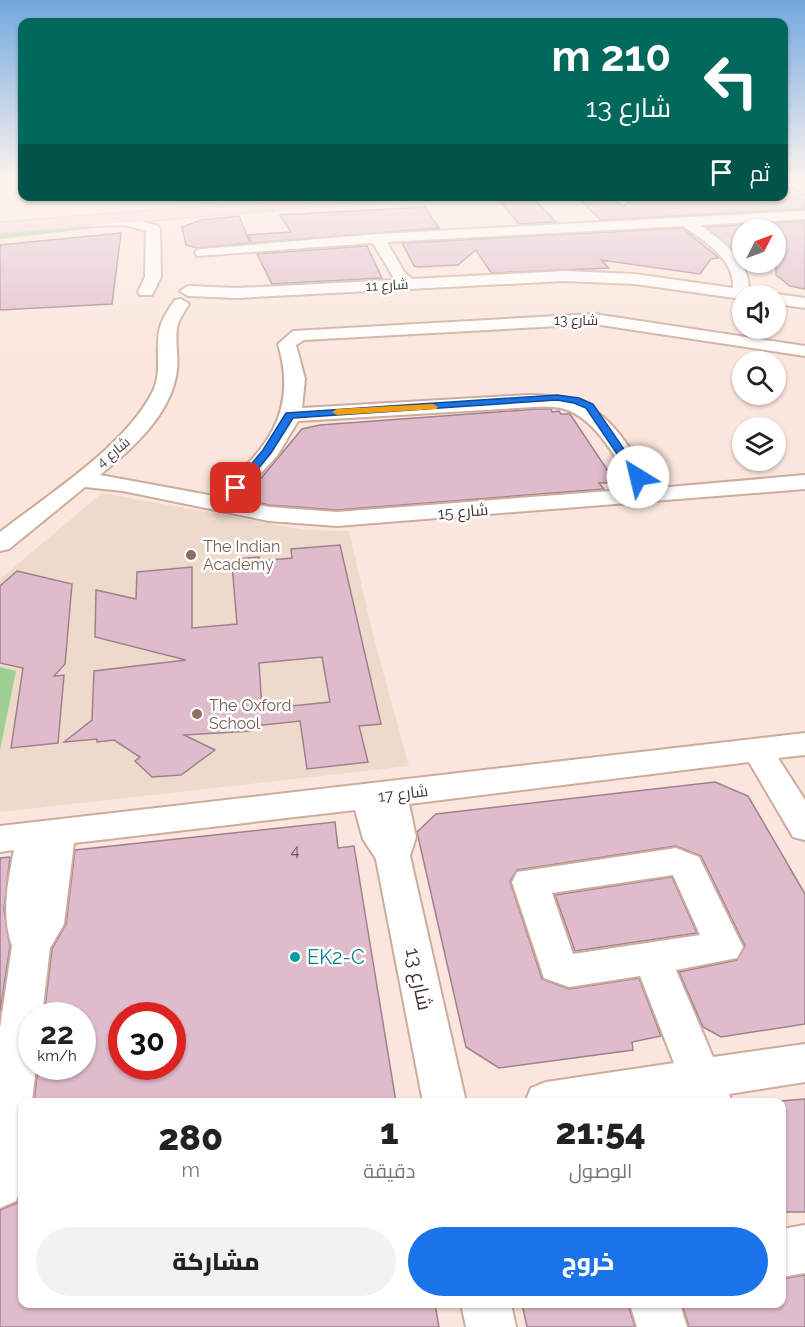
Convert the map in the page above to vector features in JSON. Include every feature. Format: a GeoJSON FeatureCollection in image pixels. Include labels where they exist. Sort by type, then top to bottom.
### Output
{"type":"FeatureCollection","features":[{"type":"Feature","properties":{"kind":"street","name":"شارع 4"},"geometry":{"type":"LineString","coordinates":[[0,543],[132,436],[158,402],[168,370],[156,308],[153,277],[154,244]]}},
{"type":"Feature","properties":{"kind":"street"},"geometry":{"type":"LineString","coordinates":[[170,244],[181,292]]}},
{"type":"Feature","properties":{"kind":"street"},"geometry":{"type":"LineString","coordinates":[[202,253],[308,244]]}},
{"type":"Feature","properties":{"kind":"street"},"geometry":{"type":"LineString","coordinates":[[381,244],[402,281]]}},
{"type":"Feature","properties":{"kind":"street"},"geometry":{"type":"LineString","coordinates":[[713,244],[730,258],[738,269],[740,285]]}},
{"type":"Feature","properties":{"kind":"street","name":"شارع 11"},"geometry":{"type":"LineString","coordinates":[[156,308],[160,288],[181,292],[237,293],[402,281],[583,276],[645,280],[732,290]]}},
{"type":"Feature","properties":{"kind":"street","name":"شارع 4"},"geometry":{"type":"LineString","coordinates":[[156,308],[181,292]]}},
{"type":"Feature","properties":{"kind":"street"},"geometry":{"type":"LineString","coordinates":[[786,300],[805,303]]}},
{"type":"Feature","properties":{"kind":"street","name":"شارع 13"},"geometry":{"type":"LineString","coordinates":[[218,504],[253,469],[289,415],[296,386],[292,354],[295,345],[306,338],[344,332],[594,319],[805,351]]}},
{"type":"Feature","properties":{"kind":"street"},"geometry":{"type":"LineString","coordinates":[[289,415],[529,401],[570,404],[587,412],[600,425],[651,494]]}},
{"type":"Feature","properties":{"kind":"street","name":"شارع 15"},"geometry":{"type":"LineString","coordinates":[[83,476],[292,517],[365,519],[805,482]]}},
{"type":"Feature","properties":{"kind":"street","name":"شارع 17"},"geometry":{"type":"LineString","coordinates":[[31,836],[805,744]]}},
{"type":"Feature","properties":{"kind":"street"},"geometry":{"type":"LineString","coordinates":[[757,750],[805,828]]}},
{"type":"Feature","properties":{"kind":"street","name":"شارع 13"},"geometry":{"type":"LineString","coordinates":[[380,796],[380,839],[393,856],[444,1098]]}},
{"type":"Feature","properties":{"kind":"street"},"geometry":{"type":"LineString","coordinates":[[0,1185],[31,946],[24,926],[24,915],[31,836]]}},
{"type":"Feature","properties":{"kind":"street"},"geometry":{"type":"LineString","coordinates":[[683,862],[724,947],[652,958],[569,971],[561,969],[556,963],[530,882],[683,862]]}},
{"type":"Feature","properties":{"kind":"street"},"geometry":{"type":"LineString","coordinates":[[652,958],[706,1091]]}},
{"type":"Feature","properties":{"kind":"street"},"geometry":{"type":"LineString","coordinates":[[604,1098],[706,1091],[805,1063]]}},
{"type":"Feature","properties":{"kind":"street"},"geometry":{"type":"LineString","coordinates":[[786,1252],[805,1249]]}},
{"type":"Feature","properties":{"kind":"street"},"geometry":{"type":"LineString","coordinates":[[487,1308],[491,1327]]}},
{"type":"Feature","properties":{"kind":"street"},"geometry":{"type":"LineString","coordinates":[[656,1308],[662,1327]]}},
{"type":"Feature","properties":{"kind":"shaded area"},"geometry":{"type":"Polygon","coordinates":[[[102,493],[305,530],[349,531],[374,639],[409,766],[0,812],[0,579],[102,493]]]}},
{"type":"Feature","properties":{"kind":"green space"},"geometry":{"type":"Polygon","coordinates":[[[0,667],[16,671],[0,750],[0,667]]]}},
{"type":"Feature","properties":{"kind":"building"},"geometry":{"type":"Polygon","coordinates":[[[120,244],[112,304],[0,310],[0,245],[120,244]]]}},
{"type":"Feature","properties":{"kind":"building"},"geometry":{"type":"Polygon","coordinates":[[[186,244],[240,244],[197,248],[186,244]]]}},
{"type":"Feature","properties":{"kind":"building"},"geometry":{"type":"Polygon","coordinates":[[[402,244],[702,244],[719,258],[711,259],[700,274],[601,260],[609,268],[491,273],[476,250],[458,265],[414,266],[402,244]]]}},
{"type":"Feature","properties":{"kind":"building"},"geometry":{"type":"Polygon","coordinates":[[[725,244],[732,244],[732,251],[725,244]]]}},
{"type":"Feature","properties":{"kind":"building"},"geometry":{"type":"Polygon","coordinates":[[[786,244],[805,244],[805,289],[790,286],[776,275],[776,273],[786,273],[786,244]]]}},
{"type":"Feature","properties":{"kind":"building"},"geometry":{"type":"Polygon","coordinates":[[[367,246],[382,278],[272,284],[257,254],[367,246]]]}},
{"type":"Feature","properties":{"kind":"building"},"geometry":{"type":"Polygon","coordinates":[[[551,409],[552,412],[570,414],[616,483],[599,483],[604,489],[337,510],[269,505],[249,500],[253,496],[248,494],[302,429],[320,425],[551,409]]]}},
{"type":"Feature","properties":{"kind":"building"},"geometry":{"type":"Polygon","coordinates":[[[340,545],[381,724],[359,726],[368,762],[307,769],[300,721],[253,726],[252,731],[184,735],[215,750],[181,775],[152,777],[135,761],[140,757],[114,740],[64,742],[92,720],[94,671],[186,660],[95,637],[96,590],[136,599],[137,572],[192,567],[192,628],[237,624],[232,564],[237,563],[237,559],[259,557],[260,561],[292,558],[291,549],[340,545]],[[322,657],[259,663],[262,709],[330,702],[322,657]]]}},
{"type":"Feature","properties":{"kind":"building"},"geometry":{"type":"Polygon","coordinates":[[[17,571],[72,584],[65,664],[54,676],[64,675],[58,743],[11,748],[23,668],[0,663],[0,586],[17,571]]]}},
{"type":"Feature","properties":{"kind":"building"},"geometry":{"type":"Polygon","coordinates":[[[715,782],[748,796],[805,894],[805,1024],[721,1037],[703,1027],[679,972],[737,960],[745,946],[701,856],[676,846],[517,870],[510,881],[542,979],[569,989],[639,978],[661,1036],[632,1042],[633,1050],[499,1068],[466,1047],[417,832],[436,814],[715,782]]]}},
{"type":"Feature","properties":{"kind":"building","name":"EK2-C"},"geometry":{"type":"Polygon","coordinates":[[[335,822],[338,848],[354,846],[395,1098],[34,1098],[36,1080],[96,1080],[96,1002],[46,1002],[52,949],[66,924],[75,850],[335,822]]]}},
{"type":"Feature","properties":{"kind":"building"},"geometry":{"type":"Polygon","coordinates":[[[10,857],[4,910],[10,946],[0,1012],[0,858],[10,857]]]}},
{"type":"Feature","properties":{"kind":"building"},"geometry":{"type":"Polygon","coordinates":[[[672,877],[697,933],[575,951],[555,895],[672,877]]]}},
{"type":"Feature","properties":{"kind":"building"},"geometry":{"type":"Polygon","coordinates":[[[805,1099],[805,1212],[786,1212],[786,1101],[805,1099]]]}},
{"type":"Feature","properties":{"kind":"building"},"geometry":{"type":"Polygon","coordinates":[[[18,1201],[18,1308],[436,1308],[439,1327],[0,1327],[0,1210],[18,1201]]]}},
{"type":"Feature","properties":{"kind":"building"},"geometry":{"type":"Polygon","coordinates":[[[805,1275],[805,1327],[689,1327],[683,1308],[786,1308],[786,1278],[805,1275]]]}},
{"type":"Feature","properties":{"kind":"building"},"geometry":{"type":"Polygon","coordinates":[[[523,1308],[629,1308],[635,1327],[527,1327],[523,1308]]]}},
{"type":"Feature","properties":{"kind":"slow traffic"},"geometry":{"type":"LineString","coordinates":[[337,412],[433,407]]}},
{"type":"Feature","properties":{"kind":"place","name":"The Indian Academy"},"geometry":{"type":"Point","coordinates":[191,555]}},
{"type":"Feature","properties":{"kind":"place","name":"The Oxford School"},"geometry":{"type":"Point","coordinates":[197,714]}},
{"type":"Feature","properties":{"kind":"place","name":"EK2-C"},"geometry":{"type":"Point","coordinates":[295,957]}},
{"type":"Feature","properties":{"kind":"route"},"geometry":{"type":"LineString","coordinates":[[236,488],[267,451],[289,415],[548,398],[567,398],[590,406],[600,425],[638,477]]}}]}
